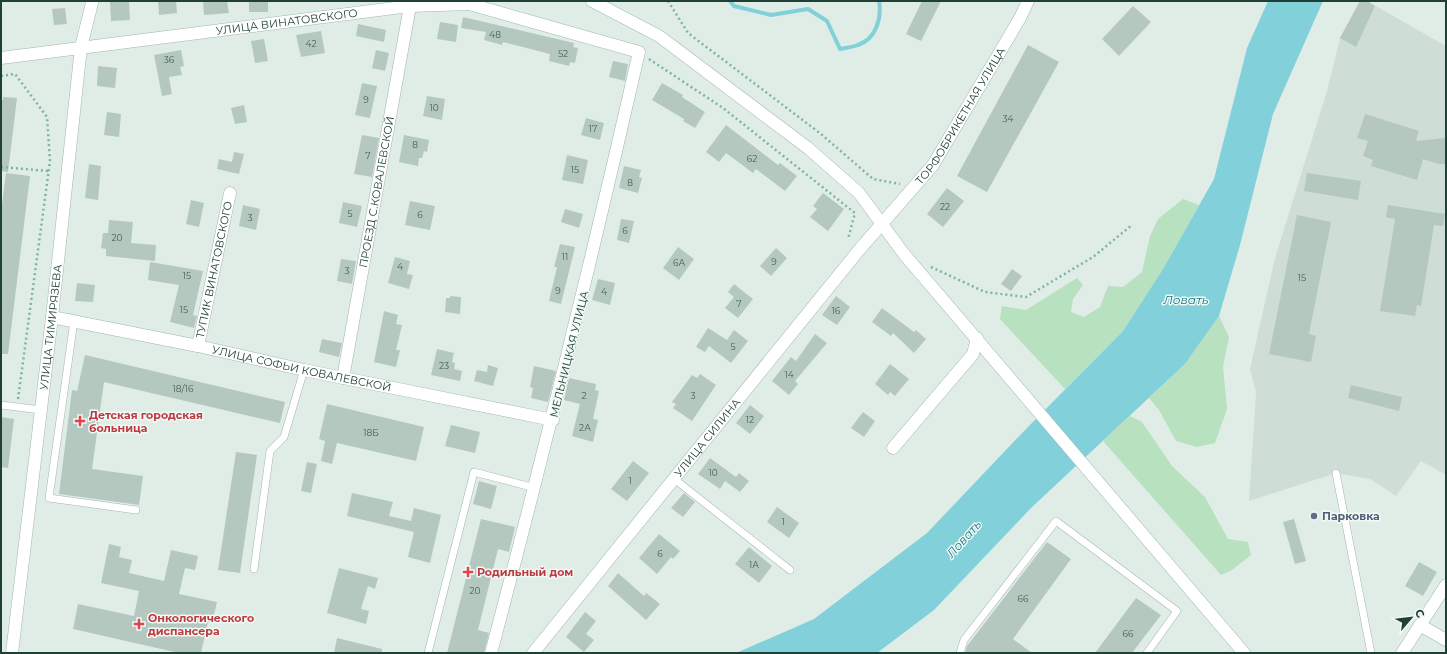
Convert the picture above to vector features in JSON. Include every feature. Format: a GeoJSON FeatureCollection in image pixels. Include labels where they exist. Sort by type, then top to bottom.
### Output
{"type":"FeatureCollection","features":[{"type":"Feature","properties":{"kind":"street"},"geometry":{"type":"LineString","coordinates":[[592,1],[659,36],[808,148],[859,193],[904,254],[1244,653]]}},
{"type":"Feature","properties":{"kind":"street","name":"ТОРФОБРИКЕТНАЯ УЛИЦА"},"geometry":{"type":"LineString","coordinates":[[882,224],[933,165],[1020,18],[1028,1]]}},
{"type":"Feature","properties":{"kind":"street","name":"УЛИЦА ТИМИРЯЗЕВА"},"geometry":{"type":"LineString","coordinates":[[12,653],[52,317],[81,47],[92,3]]}},
{"type":"Feature","properties":{"kind":"street","name":"УЛИЦА ВИНАТОВСКОГО"},"geometry":{"type":"LineString","coordinates":[[1,58],[410,6],[469,4],[639,52]]}},
{"type":"Feature","properties":{"kind":"street","name":"ПРОЕЗД С.КОВАЛЕВСКОЙ"},"geometry":{"type":"LineString","coordinates":[[343,378],[410,6]]}},
{"type":"Feature","properties":{"kind":"street","name":"МЕЛЬНИЦКАЯ УЛИЦА"},"geometry":{"type":"LineString","coordinates":[[491,653],[535,488],[591,262],[639,52]]}},
{"type":"Feature","properties":{"kind":"street","name":"ТУПИК ВИНАТОВСКОГО"},"geometry":{"type":"LineString","coordinates":[[198,346],[230,193]]}},
{"type":"Feature","properties":{"kind":"street","name":"УЛИЦА СИЛИНА"},"geometry":{"type":"LineString","coordinates":[[533,653],[673,478],[882,224]]}},
{"type":"Feature","properties":{"kind":"street","name":"УЛИЦА СОФЬИ КОВАЛЕВСКОЙ"},"geometry":{"type":"LineString","coordinates":[[52,317],[552,420]]}},
{"type":"Feature","properties":{"kind":"street"},"geometry":{"type":"LineString","coordinates":[[893,448],[973,354],[977,338]]}},
{"type":"Feature","properties":{"kind":"street"},"geometry":{"type":"LineString","coordinates":[[1402,653],[1446,586]]}},
{"type":"Feature","properties":{"kind":"street"},"geometry":{"type":"LineString","coordinates":[[1420,625],[1446,640]]}},
{"type":"Feature","properties":{"kind":"lane"},"geometry":{"type":"LineString","coordinates":[[74,321],[49,498],[136,510]]}},
{"type":"Feature","properties":{"kind":"lane"},"geometry":{"type":"LineString","coordinates":[[254,569],[270,451],[284,437],[304,370]]}},
{"type":"Feature","properties":{"kind":"lane"},"geometry":{"type":"LineString","coordinates":[[1,405],[41,410]]}},
{"type":"Feature","properties":{"kind":"lane"},"geometry":{"type":"LineString","coordinates":[[428,653],[474,472],[535,488]]}},
{"type":"Feature","properties":{"kind":"lane"},"geometry":{"type":"LineString","coordinates":[[1336,473],[1371,653]]}},
{"type":"Feature","properties":{"kind":"lane"},"geometry":{"type":"LineString","coordinates":[[673,478],[790,570]]}},
{"type":"Feature","properties":{"kind":"lane"},"geometry":{"type":"LineString","coordinates":[[960,653],[964,640],[1056,521],[1177,611],[1147,653]]}},
{"type":"Feature","properties":{"kind":"path"},"geometry":{"type":"LineString","coordinates":[[668,1],[688,33],[821,134],[873,180],[900,184]]}},
{"type":"Feature","properties":{"kind":"path"},"geometry":{"type":"LineString","coordinates":[[639,52],[723,108],[855,213],[848,239]]}},
{"type":"Feature","properties":{"kind":"path"},"geometry":{"type":"LineString","coordinates":[[1,76],[15,74],[47,117],[50,161],[17,407]]}},
{"type":"Feature","properties":{"kind":"path"},"geometry":{"type":"LineString","coordinates":[[1,167],[48,171]]}},
{"type":"Feature","properties":{"kind":"path"},"geometry":{"type":"LineString","coordinates":[[928,267],[943,272],[985,292],[1026,297],[1093,257],[1132,225]]}},
{"type":"Feature","properties":{"kind":"shaded area"},"geometry":{"type":"Polygon","coordinates":[[[1360,1],[1367,1],[1446,46],[1446,475],[1421,461],[1396,496],[1370,479],[1336,473],[1249,501],[1256,392],[1250,369],[1275,258],[1327,91],[1340,38],[1360,1]]]}},
{"type":"Feature","properties":{"kind":"green space"},"geometry":{"type":"Polygon","coordinates":[[[1183,199],[1199,205],[1163,269],[1123,331],[1065,389],[1000,319],[1002,306],[1026,310],[1077,278],[1083,285],[1073,299],[1071,312],[1084,317],[1100,307],[1108,286],[1123,287],[1142,272],[1150,236],[1158,219],[1183,199]]]}},
{"type":"Feature","properties":{"kind":"green space"},"geometry":{"type":"Polygon","coordinates":[[[1219,316],[1229,337],[1223,367],[1227,409],[1215,443],[1197,447],[1176,441],[1159,410],[1149,398],[1185,364],[1219,316]]]}},
{"type":"Feature","properties":{"kind":"green space"},"geometry":{"type":"Polygon","coordinates":[[[1130,416],[1142,422],[1172,466],[1205,497],[1228,539],[1248,542],[1251,555],[1232,570],[1221,575],[1103,441],[1130,416]]]}},
{"type":"Feature","properties":{"kind":"water","name":"Ловать"},"geometry":{"type":"Polygon","coordinates":[[[1268,1],[1323,1],[1273,114],[1240,245],[1219,316],[1185,364],[1031,508],[934,610],[877,653],[736,653],[814,619],[927,533],[1025,430],[1123,331],[1163,269],[1214,179],[1247,48],[1268,1]]]}},
{"type":"Feature","properties":{"kind":"building"},"geometry":{"type":"Polygon","coordinates":[[[110,1],[129,1],[130,20],[111,21],[110,1]]]}},
{"type":"Feature","properties":{"kind":"building"},"geometry":{"type":"Polygon","coordinates":[[[158,1],[176,1],[177,13],[159,15],[158,1]]]}},
{"type":"Feature","properties":{"kind":"building"},"geometry":{"type":"Polygon","coordinates":[[[203,1],[227,1],[229,13],[204,15],[203,1]]]}},
{"type":"Feature","properties":{"kind":"building"},"geometry":{"type":"Polygon","coordinates":[[[249,1],[268,1],[268,12],[249,12],[249,1]]]}},
{"type":"Feature","properties":{"kind":"building"},"geometry":{"type":"Polygon","coordinates":[[[922,1],[941,1],[921,41],[906,34],[922,1]]]}},
{"type":"Feature","properties":{"kind":"building"},"geometry":{"type":"Polygon","coordinates":[[[1360,1],[1367,1],[1375,6],[1356,47],[1340,38],[1360,1]]]}},
{"type":"Feature","properties":{"kind":"building"},"geometry":{"type":"Polygon","coordinates":[[[1133,6],[1151,22],[1119,56],[1102,39],[1133,6]]]}},
{"type":"Feature","properties":{"kind":"building"},"geometry":{"type":"Polygon","coordinates":[[[65,8],[67,24],[54,25],[52,9],[65,8]]]}},
{"type":"Feature","properties":{"kind":"building"},"geometry":{"type":"Polygon","coordinates":[[[463,17],[574,43],[573,47],[578,48],[575,63],[570,62],[569,66],[549,61],[550,54],[503,42],[502,45],[484,40],[486,32],[461,28],[463,17]]]}},
{"type":"Feature","properties":{"kind":"building"},"geometry":{"type":"Polygon","coordinates":[[[440,22],[458,25],[456,42],[437,39],[440,22]]]}},
{"type":"Feature","properties":{"kind":"building"},"geometry":{"type":"Polygon","coordinates":[[[358,24],[386,30],[384,42],[356,36],[358,24]]]}},
{"type":"Feature","properties":{"kind":"building"},"geometry":{"type":"Polygon","coordinates":[[[321,31],[325,53],[301,57],[296,35],[321,31]]]}},
{"type":"Feature","properties":{"kind":"building"},"geometry":{"type":"Polygon","coordinates":[[[264,39],[268,61],[255,63],[251,41],[264,39]]]}},
{"type":"Feature","properties":{"kind":"building"},"geometry":{"type":"Polygon","coordinates":[[[1028,45],[1059,62],[987,192],[957,176],[1028,45]]]}},
{"type":"Feature","properties":{"kind":"building"},"geometry":{"type":"Polygon","coordinates":[[[181,50],[184,66],[180,67],[182,75],[169,77],[172,94],[162,96],[154,55],[181,50]]]}},
{"type":"Feature","properties":{"kind":"building"},"geometry":{"type":"Polygon","coordinates":[[[376,50],[389,53],[385,71],[372,68],[376,50]]]}},
{"type":"Feature","properties":{"kind":"building"},"geometry":{"type":"Polygon","coordinates":[[[613,61],[628,64],[625,81],[609,77],[613,61]]]}},
{"type":"Feature","properties":{"kind":"building"},"geometry":{"type":"Polygon","coordinates":[[[98,66],[117,68],[115,88],[97,86],[98,66]]]}},
{"type":"Feature","properties":{"kind":"building"},"geometry":{"type":"Polygon","coordinates":[[[362,83],[377,86],[370,118],[355,115],[362,83]]]}},
{"type":"Feature","properties":{"kind":"building"},"geometry":{"type":"Polygon","coordinates":[[[662,83],[683,95],[682,97],[705,112],[695,128],[683,121],[684,119],[652,100],[662,83]]]}},
{"type":"Feature","properties":{"kind":"building"},"geometry":{"type":"Polygon","coordinates":[[[427,96],[445,99],[442,120],[423,116],[427,96]]]}},
{"type":"Feature","properties":{"kind":"building"},"geometry":{"type":"Polygon","coordinates":[[[3,97],[17,98],[8,172],[1,171],[1,100],[3,100],[3,97]]]}},
{"type":"Feature","properties":{"kind":"building"},"geometry":{"type":"Polygon","coordinates":[[[244,105],[247,122],[235,124],[231,108],[244,105]]]}},
{"type":"Feature","properties":{"kind":"building"},"geometry":{"type":"Polygon","coordinates":[[[107,112],[121,114],[119,137],[104,135],[107,112]]]}},
{"type":"Feature","properties":{"kind":"building"},"geometry":{"type":"Polygon","coordinates":[[[1365,114],[1419,131],[1416,141],[1446,138],[1446,164],[1439,164],[1423,159],[1417,180],[1371,166],[1373,160],[1363,156],[1368,141],[1357,138],[1365,114]]]}},
{"type":"Feature","properties":{"kind":"building"},"geometry":{"type":"Polygon","coordinates":[[[586,118],[604,123],[600,140],[581,135],[586,118]]]}},
{"type":"Feature","properties":{"kind":"building"},"geometry":{"type":"Polygon","coordinates":[[[726,125],[778,165],[780,163],[797,176],[785,191],[756,169],[753,173],[726,153],[719,162],[706,152],[726,125]]]}},
{"type":"Feature","properties":{"kind":"building"},"geometry":{"type":"Polygon","coordinates":[[[362,135],[379,138],[372,177],[354,174],[362,135]]]}},
{"type":"Feature","properties":{"kind":"building"},"geometry":{"type":"Polygon","coordinates":[[[404,135],[429,140],[427,152],[424,151],[422,158],[419,158],[418,166],[399,162],[404,135]]]}},
{"type":"Feature","properties":{"kind":"building"},"geometry":{"type":"Polygon","coordinates":[[[234,152],[244,154],[239,174],[217,169],[219,159],[232,162],[234,152]]]}},
{"type":"Feature","properties":{"kind":"building"},"geometry":{"type":"Polygon","coordinates":[[[567,155],[588,160],[583,184],[562,180],[567,155]]]}},
{"type":"Feature","properties":{"kind":"building"},"geometry":{"type":"Polygon","coordinates":[[[89,164],[101,166],[98,200],[85,198],[89,164]]]}},
{"type":"Feature","properties":{"kind":"building"},"geometry":{"type":"Polygon","coordinates":[[[624,166],[641,170],[639,177],[642,178],[638,193],[619,188],[624,166]]]}},
{"type":"Feature","properties":{"kind":"building"},"geometry":{"type":"Polygon","coordinates":[[[6,173],[30,176],[8,354],[1,354],[1,213],[6,173]]]}},
{"type":"Feature","properties":{"kind":"building"},"geometry":{"type":"Polygon","coordinates":[[[1307,173],[1361,181],[1358,200],[1304,191],[1307,173]]]}},
{"type":"Feature","properties":{"kind":"building"},"geometry":{"type":"Polygon","coordinates":[[[947,188],[964,201],[943,227],[927,214],[947,188]]]}},
{"type":"Feature","properties":{"kind":"building"},"geometry":{"type":"Polygon","coordinates":[[[823,193],[844,209],[828,231],[810,217],[817,209],[813,206],[823,193]]]}},
{"type":"Feature","properties":{"kind":"building"},"geometry":{"type":"Polygon","coordinates":[[[191,200],[204,203],[199,227],[186,224],[191,200]]]}},
{"type":"Feature","properties":{"kind":"building"},"geometry":{"type":"Polygon","coordinates":[[[410,201],[435,206],[430,230],[405,225],[410,201]]]}},
{"type":"Feature","properties":{"kind":"building"},"geometry":{"type":"Polygon","coordinates":[[[343,202],[362,206],[357,227],[339,223],[343,202]]]}},
{"type":"Feature","properties":{"kind":"building"},"geometry":{"type":"Polygon","coordinates":[[[243,205],[260,209],[256,230],[239,226],[243,205]]]}},
{"type":"Feature","properties":{"kind":"building"},"geometry":{"type":"Polygon","coordinates":[[[1388,205],[1445,214],[1443,226],[1434,225],[1421,306],[1417,305],[1415,316],[1380,311],[1395,219],[1386,217],[1388,205]]]}},
{"type":"Feature","properties":{"kind":"building"},"geometry":{"type":"Polygon","coordinates":[[[565,209],[583,214],[579,228],[561,222],[565,209]]]}},
{"type":"Feature","properties":{"kind":"building"},"geometry":{"type":"Polygon","coordinates":[[[1297,215],[1331,222],[1309,334],[1316,336],[1311,362],[1269,354],[1297,215]]]}},
{"type":"Feature","properties":{"kind":"building"},"geometry":{"type":"Polygon","coordinates":[[[621,219],[634,221],[629,243],[617,240],[621,219]]]}},
{"type":"Feature","properties":{"kind":"building"},"geometry":{"type":"Polygon","coordinates":[[[109,220],[133,222],[131,243],[156,245],[155,261],[106,256],[106,249],[101,248],[103,233],[108,233],[109,220]]]}},
{"type":"Feature","properties":{"kind":"building"},"geometry":{"type":"Polygon","coordinates":[[[560,244],[575,247],[561,304],[549,301],[557,267],[554,267],[560,244]]]}},
{"type":"Feature","properties":{"kind":"building"},"geometry":{"type":"Polygon","coordinates":[[[678,247],[694,259],[679,280],[663,268],[678,247]]]}},
{"type":"Feature","properties":{"kind":"building"},"geometry":{"type":"Polygon","coordinates":[[[776,248],[787,258],[771,276],[760,266],[776,248]]]}},
{"type":"Feature","properties":{"kind":"building"},"geometry":{"type":"Polygon","coordinates":[[[395,257],[410,261],[407,274],[413,275],[409,289],[388,283],[395,257]]]}},
{"type":"Feature","properties":{"kind":"building"},"geometry":{"type":"Polygon","coordinates":[[[341,259],[356,261],[352,284],[337,281],[341,259]]]}},
{"type":"Feature","properties":{"kind":"building"},"geometry":{"type":"Polygon","coordinates":[[[150,262],[203,271],[193,315],[197,316],[194,328],[170,322],[179,285],[148,280],[150,262]]]}},
{"type":"Feature","properties":{"kind":"building"},"geometry":{"type":"Polygon","coordinates":[[[1012,269],[1022,276],[1011,291],[1001,284],[1012,269]]]}},
{"type":"Feature","properties":{"kind":"building"},"geometry":{"type":"Polygon","coordinates":[[[598,279],[615,283],[610,305],[592,300],[598,279]]]}},
{"type":"Feature","properties":{"kind":"building"},"geometry":{"type":"Polygon","coordinates":[[[77,283],[95,285],[93,302],[75,301],[77,283]]]}},
{"type":"Feature","properties":{"kind":"building"},"geometry":{"type":"Polygon","coordinates":[[[734,284],[753,299],[738,318],[725,308],[734,297],[728,292],[734,284]]]}},
{"type":"Feature","properties":{"kind":"building"},"geometry":{"type":"Polygon","coordinates":[[[450,296],[461,297],[460,314],[445,312],[446,298],[450,298],[450,296]]]}},
{"type":"Feature","properties":{"kind":"building"},"geometry":{"type":"Polygon","coordinates":[[[836,296],[850,307],[837,325],[822,315],[836,296]]]}},
{"type":"Feature","properties":{"kind":"building"},"geometry":{"type":"Polygon","coordinates":[[[882,308],[914,332],[916,330],[926,339],[914,353],[893,333],[891,336],[872,322],[882,308]]]}},
{"type":"Feature","properties":{"kind":"building"},"geometry":{"type":"Polygon","coordinates":[[[384,311],[398,315],[396,324],[402,325],[396,350],[400,350],[396,367],[374,362],[384,311]]]}},
{"type":"Feature","properties":{"kind":"building"},"geometry":{"type":"Polygon","coordinates":[[[708,328],[727,340],[734,330],[748,341],[731,363],[709,346],[705,352],[696,347],[708,328]]]}},
{"type":"Feature","properties":{"kind":"building"},"geometry":{"type":"Polygon","coordinates":[[[815,334],[827,343],[795,381],[798,384],[789,395],[772,381],[791,357],[796,361],[815,334]]]}},
{"type":"Feature","properties":{"kind":"building"},"geometry":{"type":"Polygon","coordinates":[[[322,339],[342,343],[339,357],[319,352],[322,339]]]}},
{"type":"Feature","properties":{"kind":"building"},"geometry":{"type":"Polygon","coordinates":[[[437,349],[454,353],[452,362],[455,363],[454,369],[462,371],[460,381],[431,375],[437,349]]]}},
{"type":"Feature","properties":{"kind":"building"},"geometry":{"type":"Polygon","coordinates":[[[85,355],[285,402],[280,423],[104,382],[92,469],[143,476],[139,505],[59,494],[72,390],[77,391],[85,355]]]}},
{"type":"Feature","properties":{"kind":"building"},"geometry":{"type":"Polygon","coordinates":[[[890,364],[909,379],[895,396],[890,392],[888,395],[875,384],[890,364]]]}},
{"type":"Feature","properties":{"kind":"building"},"geometry":{"type":"Polygon","coordinates":[[[488,365],[498,368],[493,386],[474,381],[477,370],[487,372],[488,365]]]}},
{"type":"Feature","properties":{"kind":"building"},"geometry":{"type":"Polygon","coordinates":[[[534,366],[556,371],[548,402],[531,398],[533,388],[530,387],[534,366]]]}},
{"type":"Feature","properties":{"kind":"building"},"geometry":{"type":"Polygon","coordinates":[[[700,374],[716,385],[692,421],[673,408],[676,404],[672,402],[692,375],[697,378],[700,374]]]}},
{"type":"Feature","properties":{"kind":"building"},"geometry":{"type":"Polygon","coordinates":[[[569,378],[596,384],[595,390],[599,391],[593,419],[598,420],[593,442],[572,436],[580,404],[564,400],[569,378]]]}},
{"type":"Feature","properties":{"kind":"building"},"geometry":{"type":"Polygon","coordinates":[[[1351,385],[1402,397],[1399,411],[1348,398],[1351,385]]]}},
{"type":"Feature","properties":{"kind":"building"},"geometry":{"type":"Polygon","coordinates":[[[327,404],[424,427],[416,461],[337,443],[332,464],[321,461],[325,441],[319,439],[327,404]]]}},
{"type":"Feature","properties":{"kind":"building"},"geometry":{"type":"Polygon","coordinates":[[[750,405],[764,416],[750,434],[736,423],[750,405]]]}},
{"type":"Feature","properties":{"kind":"building"},"geometry":{"type":"Polygon","coordinates":[[[863,412],[875,421],[864,437],[851,428],[863,412]]]}},
{"type":"Feature","properties":{"kind":"building"},"geometry":{"type":"Polygon","coordinates":[[[1,417],[14,419],[8,468],[1,467],[1,417]]]}},
{"type":"Feature","properties":{"kind":"building"},"geometry":{"type":"Polygon","coordinates":[[[451,425],[480,432],[475,453],[445,446],[451,425]]]}},
{"type":"Feature","properties":{"kind":"building"},"geometry":{"type":"Polygon","coordinates":[[[236,452],[257,455],[240,573],[218,570],[236,452]]]}},
{"type":"Feature","properties":{"kind":"building"},"geometry":{"type":"Polygon","coordinates":[[[710,458],[736,477],[739,473],[749,481],[740,492],[725,481],[720,489],[698,474],[710,458]]]}},
{"type":"Feature","properties":{"kind":"building"},"geometry":{"type":"Polygon","coordinates":[[[633,461],[649,473],[627,501],[611,489],[633,461]]]}},
{"type":"Feature","properties":{"kind":"building"},"geometry":{"type":"Polygon","coordinates":[[[307,462],[317,464],[311,493],[301,491],[307,462]]]}},
{"type":"Feature","properties":{"kind":"building"},"geometry":{"type":"Polygon","coordinates":[[[479,481],[497,486],[491,509],[473,504],[479,481]]]}},
{"type":"Feature","properties":{"kind":"building"},"geometry":{"type":"Polygon","coordinates":[[[352,493],[393,502],[389,516],[411,521],[414,508],[441,515],[430,563],[408,557],[414,532],[347,516],[352,493]]]}},
{"type":"Feature","properties":{"kind":"building"},"geometry":{"type":"Polygon","coordinates":[[[684,493],[695,502],[683,517],[671,508],[684,493]]]}},
{"type":"Feature","properties":{"kind":"building"},"geometry":{"type":"Polygon","coordinates":[[[777,507],[799,523],[789,538],[767,522],[777,507]]]}},
{"type":"Feature","properties":{"kind":"building"},"geometry":{"type":"Polygon","coordinates":[[[481,519],[515,527],[509,552],[498,549],[478,630],[489,633],[484,653],[447,653],[481,519]]]}},
{"type":"Feature","properties":{"kind":"building"},"geometry":{"type":"Polygon","coordinates":[[[1294,519],[1306,561],[1295,564],[1283,522],[1294,519]]]}},
{"type":"Feature","properties":{"kind":"building"},"geometry":{"type":"Polygon","coordinates":[[[659,534],[680,551],[673,559],[671,557],[657,574],[639,558],[659,534]]]}},
{"type":"Feature","properties":{"kind":"building"},"geometry":{"type":"Polygon","coordinates":[[[1047,542],[1071,559],[1013,639],[1032,653],[965,653],[967,646],[1047,542]]]}},
{"type":"Feature","properties":{"kind":"building"},"geometry":{"type":"Polygon","coordinates":[[[109,544],[121,547],[119,557],[132,560],[129,573],[164,581],[171,550],[198,556],[195,570],[185,568],[179,594],[217,602],[212,623],[208,622],[201,653],[179,653],[73,629],[78,604],[134,616],[139,591],[101,583],[109,544]]]}},
{"type":"Feature","properties":{"kind":"building"},"geometry":{"type":"Polygon","coordinates":[[[749,547],[772,566],[759,583],[735,564],[749,547]]]}},
{"type":"Feature","properties":{"kind":"building"},"geometry":{"type":"Polygon","coordinates":[[[1419,562],[1437,572],[1423,596],[1405,586],[1419,562]]]}},
{"type":"Feature","properties":{"kind":"building"},"geometry":{"type":"Polygon","coordinates":[[[339,568],[378,578],[375,589],[368,586],[361,609],[369,611],[366,624],[327,613],[339,568]]]}},
{"type":"Feature","properties":{"kind":"building"},"geometry":{"type":"Polygon","coordinates":[[[618,573],[644,596],[646,593],[660,604],[646,620],[608,586],[618,573]]]}},
{"type":"Feature","properties":{"kind":"building"},"geometry":{"type":"Polygon","coordinates":[[[1136,598],[1161,615],[1132,653],[1095,653],[1136,598]]]}},
{"type":"Feature","properties":{"kind":"building"},"geometry":{"type":"Polygon","coordinates":[[[585,612],[596,621],[586,634],[594,640],[584,652],[566,637],[585,612]]]}},
{"type":"Feature","properties":{"kind":"building"},"geometry":{"type":"Polygon","coordinates":[[[337,638],[382,649],[382,653],[334,653],[337,638]]]}},
{"type":"Feature","properties":{"kind":"waterway"},"geometry":{"type":"LineString","coordinates":[[730,1],[734,6],[771,15],[808,9],[827,21],[840,49],[858,45],[869,38],[876,27],[880,14],[879,1]]}},
{"type":"Feature","properties":{"kind":"place","name":"Детская городская больница"},"geometry":{"type":"Point","coordinates":[80,421]}},
{"type":"Feature","properties":{"kind":"place","name":"Парковка"},"geometry":{"type":"Point","coordinates":[1314,516]}},
{"type":"Feature","properties":{"kind":"place","name":"Родильный дом"},"geometry":{"type":"Point","coordinates":[468,572]}},
{"type":"Feature","properties":{"kind":"place","name":"Онкологического диспансера"},"geometry":{"type":"Point","coordinates":[139,624]}}]}
